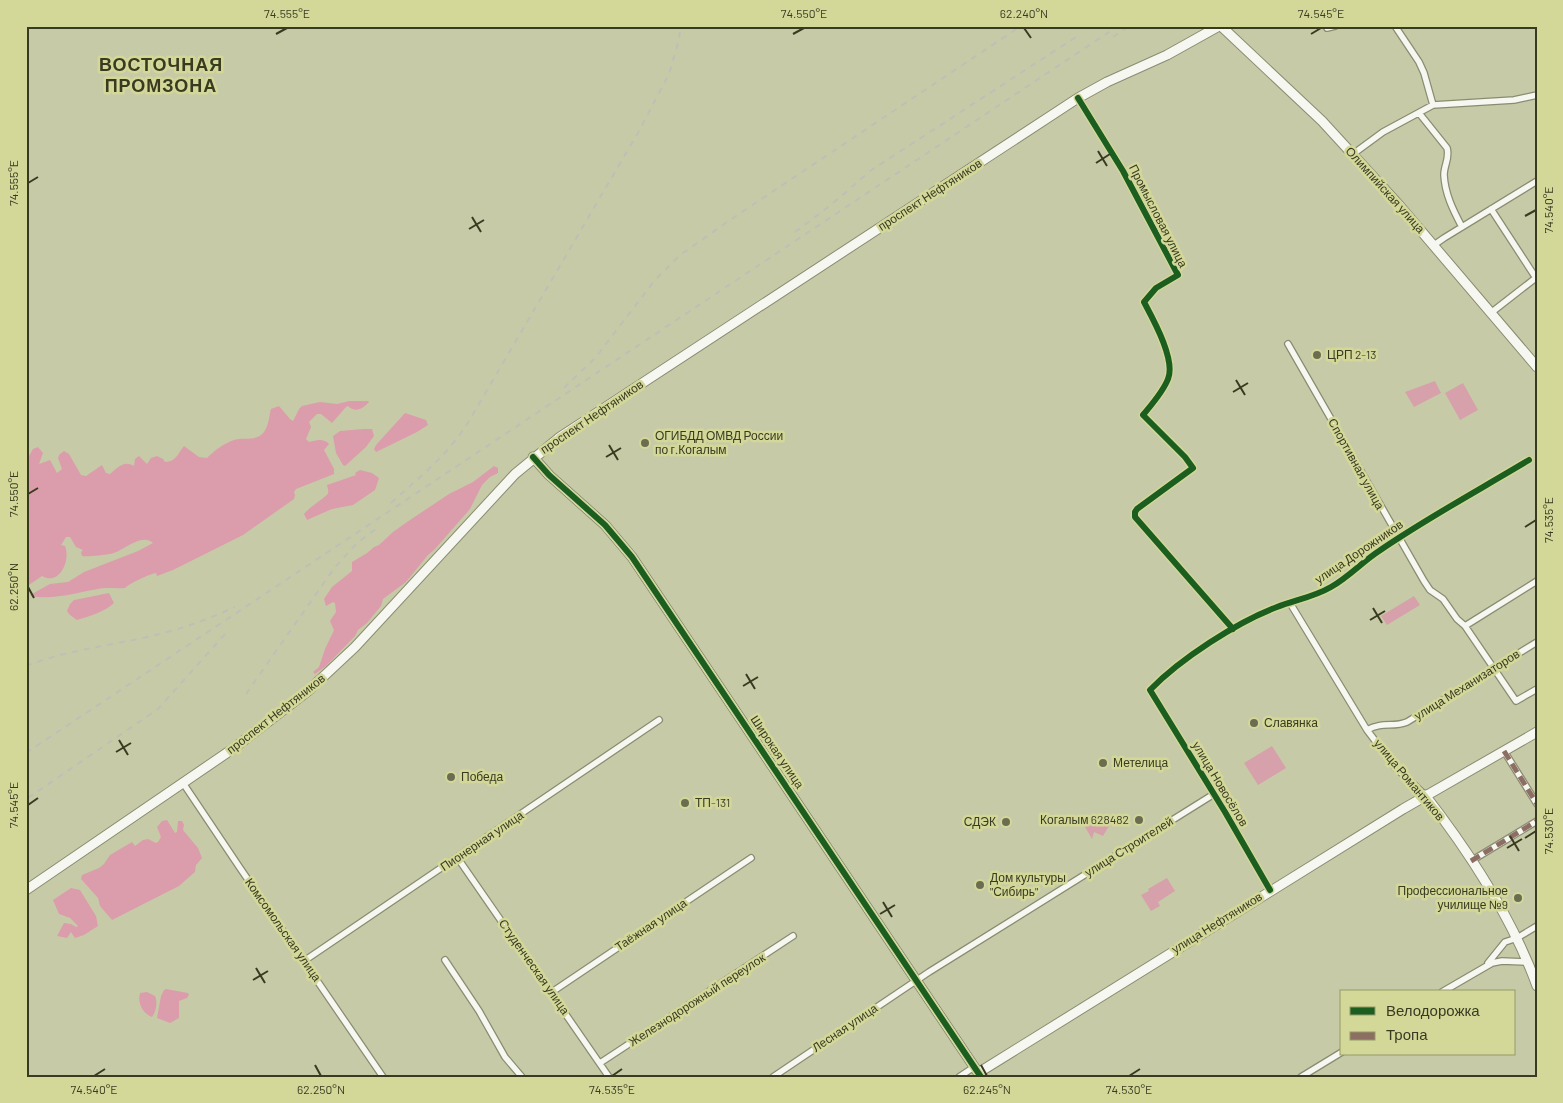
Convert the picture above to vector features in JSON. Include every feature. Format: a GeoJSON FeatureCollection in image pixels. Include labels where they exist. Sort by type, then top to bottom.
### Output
{"type":"FeatureCollection","features":[{"type":"Feature","properties":{"kind":"street","name":"проспект Нефтяников"},"geometry":{"type":"LineString","coordinates":[[26,890],[266,725],[325,676],[360,641],[506,483],[534,458],[580,424],[1078,98],[1106,82],[1174,52],[1220,26]]}},
{"type":"Feature","properties":{"kind":"street","name":"Олимпийская улица"},"geometry":{"type":"LineString","coordinates":[[1220,26],[1313,111],[1492,312],[1537,366]]}},
{"type":"Feature","properties":{"kind":"street"},"geometry":{"type":"LineString","coordinates":[[1327,28],[1335,26]]}},
{"type":"Feature","properties":{"kind":"street"},"geometry":{"type":"LineString","coordinates":[[1395,26],[1419,62],[1433,105]]}},
{"type":"Feature","properties":{"kind":"street"},"geometry":{"type":"LineString","coordinates":[[1353,154],[1383,132],[1433,105],[1514,100],[1537,95]]}},
{"type":"Feature","properties":{"kind":"street","name":"Промысловая улица"},"geometry":{"type":"LineString","coordinates":[[1078,98],[1123,171],[1178,274],[1156,288],[1144,302],[1168,356],[1171,371],[1166,384],[1143,415],[1193,468],[1137,509],[1134,512],[1134,517],[1233,629]]}},
{"type":"Feature","properties":{"kind":"street"},"geometry":{"type":"LineString","coordinates":[[1419,113],[1447,148],[1449,155],[1444,173],[1445,181],[1450,204],[1462,227]]}},
{"type":"Feature","properties":{"kind":"street"},"geometry":{"type":"LineString","coordinates":[[1434,246],[1537,181]]}},
{"type":"Feature","properties":{"kind":"street"},"geometry":{"type":"LineString","coordinates":[[1491,209],[1536,278],[1492,312]]}},
{"type":"Feature","properties":{"kind":"street","name":"Спортивная улица"},"geometry":{"type":"LineString","coordinates":[[1288,344],[1430,590],[1443,599],[1457,619],[1465,626],[1516,702],[1537,688]]}},
{"type":"Feature","properties":{"kind":"street","name":"Широкая улица"},"geometry":{"type":"LineString","coordinates":[[534,458],[549,475],[609,530],[632,557],[978,1072]]}},
{"type":"Feature","properties":{"kind":"street","name":"улица Дорожников"},"geometry":{"type":"LineString","coordinates":[[1150,690],[1176,666],[1233,629],[1268,611],[1313,596],[1330,588],[1350,575],[1377,552],[1529,460]]}},
{"type":"Feature","properties":{"kind":"street"},"geometry":{"type":"LineString","coordinates":[[1465,626],[1537,581]]}},
{"type":"Feature","properties":{"kind":"street","name":"улица Романтиков"},"geometry":{"type":"LineString","coordinates":[[1290,603],[1367,730],[1395,767],[1424,795],[1471,861],[1517,938],[1537,986]]}},
{"type":"Feature","properties":{"kind":"street","name":"улица Механизаторов"},"geometry":{"type":"LineString","coordinates":[[1367,730],[1380,724],[1407,722],[1537,642]]}},
{"type":"Feature","properties":{"kind":"street","name":"улица Новосёлов"},"geometry":{"type":"LineString","coordinates":[[1150,690],[1270,890]]}},
{"type":"Feature","properties":{"kind":"street","name":"Пионерная улица"},"geometry":{"type":"LineString","coordinates":[[304,961],[659,720]]}},
{"type":"Feature","properties":{"kind":"street","name":"улица Нефтяников"},"geometry":{"type":"LineString","coordinates":[[978,1072],[1424,795],[1537,732]]}},
{"type":"Feature","properties":{"kind":"street"},"geometry":{"type":"LineString","coordinates":[[1504,751],[1537,804]]}},
{"type":"Feature","properties":{"kind":"street","name":"Комсомольская улица"},"geometry":{"type":"LineString","coordinates":[[183,783],[383,1077]]}},
{"type":"Feature","properties":{"kind":"street","name":"улица Строителей"},"geometry":{"type":"LineString","coordinates":[[916,980],[1214,794]]}},
{"type":"Feature","properties":{"kind":"street"},"geometry":{"type":"LineString","coordinates":[[1471,861],[1537,821]]}},
{"type":"Feature","properties":{"kind":"street","name":"Студенческая улица"},"geometry":{"type":"LineString","coordinates":[[457,857],[609,1077]]}},
{"type":"Feature","properties":{"kind":"street","name":"Таёжная улица"},"geometry":{"type":"LineString","coordinates":[[552,992],[751,858]]}},
{"type":"Feature","properties":{"kind":"street"},"geometry":{"type":"LineString","coordinates":[[1486,965],[1505,942],[1517,938],[1537,926]]}},
{"type":"Feature","properties":{"kind":"street","name":"Железнодорожный переулок"},"geometry":{"type":"LineString","coordinates":[[600,1063],[793,936]]}},
{"type":"Feature","properties":{"kind":"street"},"geometry":{"type":"LineString","coordinates":[[445,960],[479,1011],[505,1057],[522,1077]]}},
{"type":"Feature","properties":{"kind":"street"},"geometry":{"type":"LineString","coordinates":[[1445,990],[1486,965],[1502,961],[1528,962]]}},
{"type":"Feature","properties":{"kind":"street","name":"Лесная улица"},"geometry":{"type":"LineString","coordinates":[[773,1077],[916,980]]}},
{"type":"Feature","properties":{"kind":"street"},"geometry":{"type":"LineString","coordinates":[[1301,1077],[1340,1053]]}},
{"type":"Feature","properties":{"kind":"street"},"geometry":{"type":"LineString","coordinates":[[959,1077],[978,1072]]}},
{"type":"Feature","properties":{"kind":"shaded area"},"geometry":{"type":"Polygon","coordinates":[[[1435,381],[1441,393],[1414,407],[1405,392],[1435,381]]]}},
{"type":"Feature","properties":{"kind":"shaded area"},"geometry":{"type":"Polygon","coordinates":[[[1463,383],[1478,410],[1460,420],[1445,393],[1463,383]]]}},
{"type":"Feature","properties":{"kind":"shaded area"},"geometry":{"type":"Polygon","coordinates":[[[349,401],[369,402],[364,407],[356,410],[348,406],[346,407],[332,423],[321,414],[317,414],[309,422],[311,427],[306,439],[309,442],[322,440],[329,444],[324,450],[334,469],[334,474],[296,489],[294,499],[243,535],[173,570],[157,576],[156,573],[149,575],[125,588],[101,588],[56,597],[30,595],[50,584],[68,582],[84,572],[138,551],[153,543],[143,540],[115,553],[82,556],[81,552],[83,550],[76,547],[70,537],[66,537],[61,545],[65,546],[65,565],[58,575],[54,578],[42,576],[26,587],[26,456],[29,456],[33,449],[38,447],[43,453],[39,464],[50,460],[57,473],[62,469],[58,458],[64,451],[69,454],[81,475],[86,476],[102,465],[106,473],[110,474],[124,464],[134,466],[135,459],[139,456],[147,464],[151,458],[157,456],[165,462],[169,462],[176,457],[184,446],[199,457],[207,458],[219,448],[234,440],[254,438],[261,435],[267,426],[271,409],[279,406],[293,421],[302,406],[320,402],[337,404],[349,401]]]}},
{"type":"Feature","properties":{"kind":"shaded area"},"geometry":{"type":"Polygon","coordinates":[[[405,413],[426,420],[428,425],[376,452],[374,449],[376,445],[405,413]]]}},
{"type":"Feature","properties":{"kind":"shaded area"},"geometry":{"type":"Polygon","coordinates":[[[372,429],[374,436],[366,447],[345,466],[343,465],[336,453],[333,436],[340,431],[372,429]]]}},
{"type":"Feature","properties":{"kind":"shaded area"},"geometry":{"type":"Polygon","coordinates":[[[494,466],[498,468],[498,473],[490,477],[482,485],[470,509],[406,582],[383,599],[381,606],[367,623],[358,630],[355,636],[326,666],[315,674],[313,672],[319,667],[334,630],[330,621],[336,612],[335,603],[333,602],[326,606],[324,599],[332,587],[352,571],[352,562],[379,545],[407,522],[449,494],[473,482],[494,466]]]}},
{"type":"Feature","properties":{"kind":"shaded area"},"geometry":{"type":"Polygon","coordinates":[[[360,470],[372,473],[379,478],[375,490],[353,505],[332,509],[307,520],[304,514],[327,495],[327,485],[356,475],[355,473],[360,470]]]}},
{"type":"Feature","properties":{"kind":"shaded area"},"geometry":{"type":"Polygon","coordinates":[[[109,593],[114,603],[97,613],[77,620],[67,611],[74,600],[109,593]]]}},
{"type":"Feature","properties":{"kind":"shaded area"},"geometry":{"type":"Polygon","coordinates":[[[1414,596],[1420,605],[1387,625],[1381,616],[1414,596]]]}},
{"type":"Feature","properties":{"kind":"shaded area"},"geometry":{"type":"Polygon","coordinates":[[[1272,746],[1286,768],[1258,785],[1244,763],[1272,746]]]}},
{"type":"Feature","properties":{"kind":"shaded area"},"geometry":{"type":"Polygon","coordinates":[[[1094,815],[1103,815],[1112,821],[1103,836],[1094,832],[1092,839],[1084,825],[1094,815]]]}},
{"type":"Feature","properties":{"kind":"shaded area"},"geometry":{"type":"Polygon","coordinates":[[[167,820],[175,833],[177,832],[178,821],[182,821],[184,825],[183,830],[198,848],[202,858],[196,865],[195,872],[179,886],[112,920],[100,906],[98,898],[81,879],[82,875],[99,868],[110,855],[132,842],[135,846],[148,839],[156,843],[158,842],[161,837],[157,827],[162,821],[167,820]]]}},
{"type":"Feature","properties":{"kind":"shaded area"},"geometry":{"type":"Polygon","coordinates":[[[1167,878],[1175,891],[1158,902],[1160,906],[1151,911],[1141,895],[1167,878]]]}},
{"type":"Feature","properties":{"kind":"shaded area"},"geometry":{"type":"Polygon","coordinates":[[[71,888],[80,890],[96,916],[98,926],[84,935],[75,938],[71,932],[67,938],[57,936],[64,923],[78,926],[70,918],[59,914],[53,900],[71,888]]]}},
{"type":"Feature","properties":{"kind":"shaded area"},"geometry":{"type":"Polygon","coordinates":[[[166,989],[188,993],[189,995],[187,998],[179,1001],[179,1018],[170,1023],[157,1018],[161,996],[166,989]]]}},
{"type":"Feature","properties":{"kind":"shaded area"},"geometry":{"type":"Polygon","coordinates":[[[147,992],[155,996],[156,999],[155,1012],[152,1017],[143,1011],[139,1001],[140,993],[147,992]]]}},
{"type":"Feature","properties":{"kind":"railway"},"geometry":{"type":"LineString","coordinates":[[391,503],[443,455],[469,421],[639,131],[669,74],[681,26]]}},
{"type":"Feature","properties":{"kind":"railway"},"geometry":{"type":"LineString","coordinates":[[564,388],[596,357],[655,280],[679,256],[1021,26]]}},
{"type":"Feature","properties":{"kind":"railway"},"geometry":{"type":"LineString","coordinates":[[26,753],[1118,26]]}},
{"type":"Feature","properties":{"kind":"railway"},"geometry":{"type":"LineString","coordinates":[[1113,37],[1130,26]]}},
{"type":"Feature","properties":{"kind":"railway"},"geometry":{"type":"LineString","coordinates":[[795,232],[831,205],[870,171],[1079,35]]}},
{"type":"Feature","properties":{"kind":"railway"},"geometry":{"type":"LineString","coordinates":[[246,694],[335,567],[357,543],[377,528]]}},
{"type":"Feature","properties":{"kind":"railway"},"geometry":{"type":"LineString","coordinates":[[26,666],[61,655],[176,630],[235,607]]}},
{"type":"Feature","properties":{"kind":"railway"},"geometry":{"type":"LineString","coordinates":[[28,798],[158,709],[225,634]]}},
{"type":"Feature","properties":{"kind":"marked path"},"geometry":{"type":"LineString","coordinates":[[1504,751],[1537,804]]}},
{"type":"Feature","properties":{"kind":"marked path"},"geometry":{"type":"LineString","coordinates":[[1471,861],[1537,821]]}},
{"type":"Feature","properties":{"kind":"cycle path"},"geometry":{"type":"LineString","coordinates":[[1078,98],[1123,171],[1178,275],[1156,288],[1144,302],[1162,340],[1169,361],[1170,371],[1163,389],[1143,415],[1185,457],[1193,468],[1137,509],[1135,517],[1233,629]]}},
{"type":"Feature","properties":{"kind":"cycle path"},"geometry":{"type":"LineString","coordinates":[[533,457],[549,475],[605,525],[632,557],[981,1077]]}},
{"type":"Feature","properties":{"kind":"cycle path"},"geometry":{"type":"LineString","coordinates":[[1270,890],[1225,812],[1150,690],[1177,666],[1227,632],[1261,614],[1331,587],[1397,539],[1529,460]]}},
{"type":"Feature","properties":{"kind":"place","name":"ЦРП 2-13"},"geometry":{"type":"Point","coordinates":[1317,355]}},
{"type":"Feature","properties":{"kind":"place","name":"ОГИБДД ОМВД России по г.Когалым"},"geometry":{"type":"Point","coordinates":[645,443]}},
{"type":"Feature","properties":{"kind":"place","name":"Славянка"},"geometry":{"type":"Point","coordinates":[1254,723]}},
{"type":"Feature","properties":{"kind":"place","name":"Метелица"},"geometry":{"type":"Point","coordinates":[1103,763]}},
{"type":"Feature","properties":{"kind":"place","name":"Победа"},"geometry":{"type":"Point","coordinates":[451,777]}},
{"type":"Feature","properties":{"kind":"place","name":"ТП-131"},"geometry":{"type":"Point","coordinates":[685,803]}},
{"type":"Feature","properties":{"kind":"place","name":"Когалым 628482"},"geometry":{"type":"Point","coordinates":[1139,820]}},
{"type":"Feature","properties":{"kind":"place","name":"СДЭК"},"geometry":{"type":"Point","coordinates":[1006,822]}},
{"type":"Feature","properties":{"kind":"place","name":"Дом культуры \"Сибирь\""},"geometry":{"type":"Point","coordinates":[980,885]}},
{"type":"Feature","properties":{"kind":"place","name":"Профессиональное училище №9"},"geometry":{"type":"Point","coordinates":[1518,898]}},
{"type":"Feature","properties":{"kind":"district","name":"ВОСТОЧНАЯ ПРОМЗОНА"},"geometry":{"type":"Point","coordinates":[161,75]}}]}
